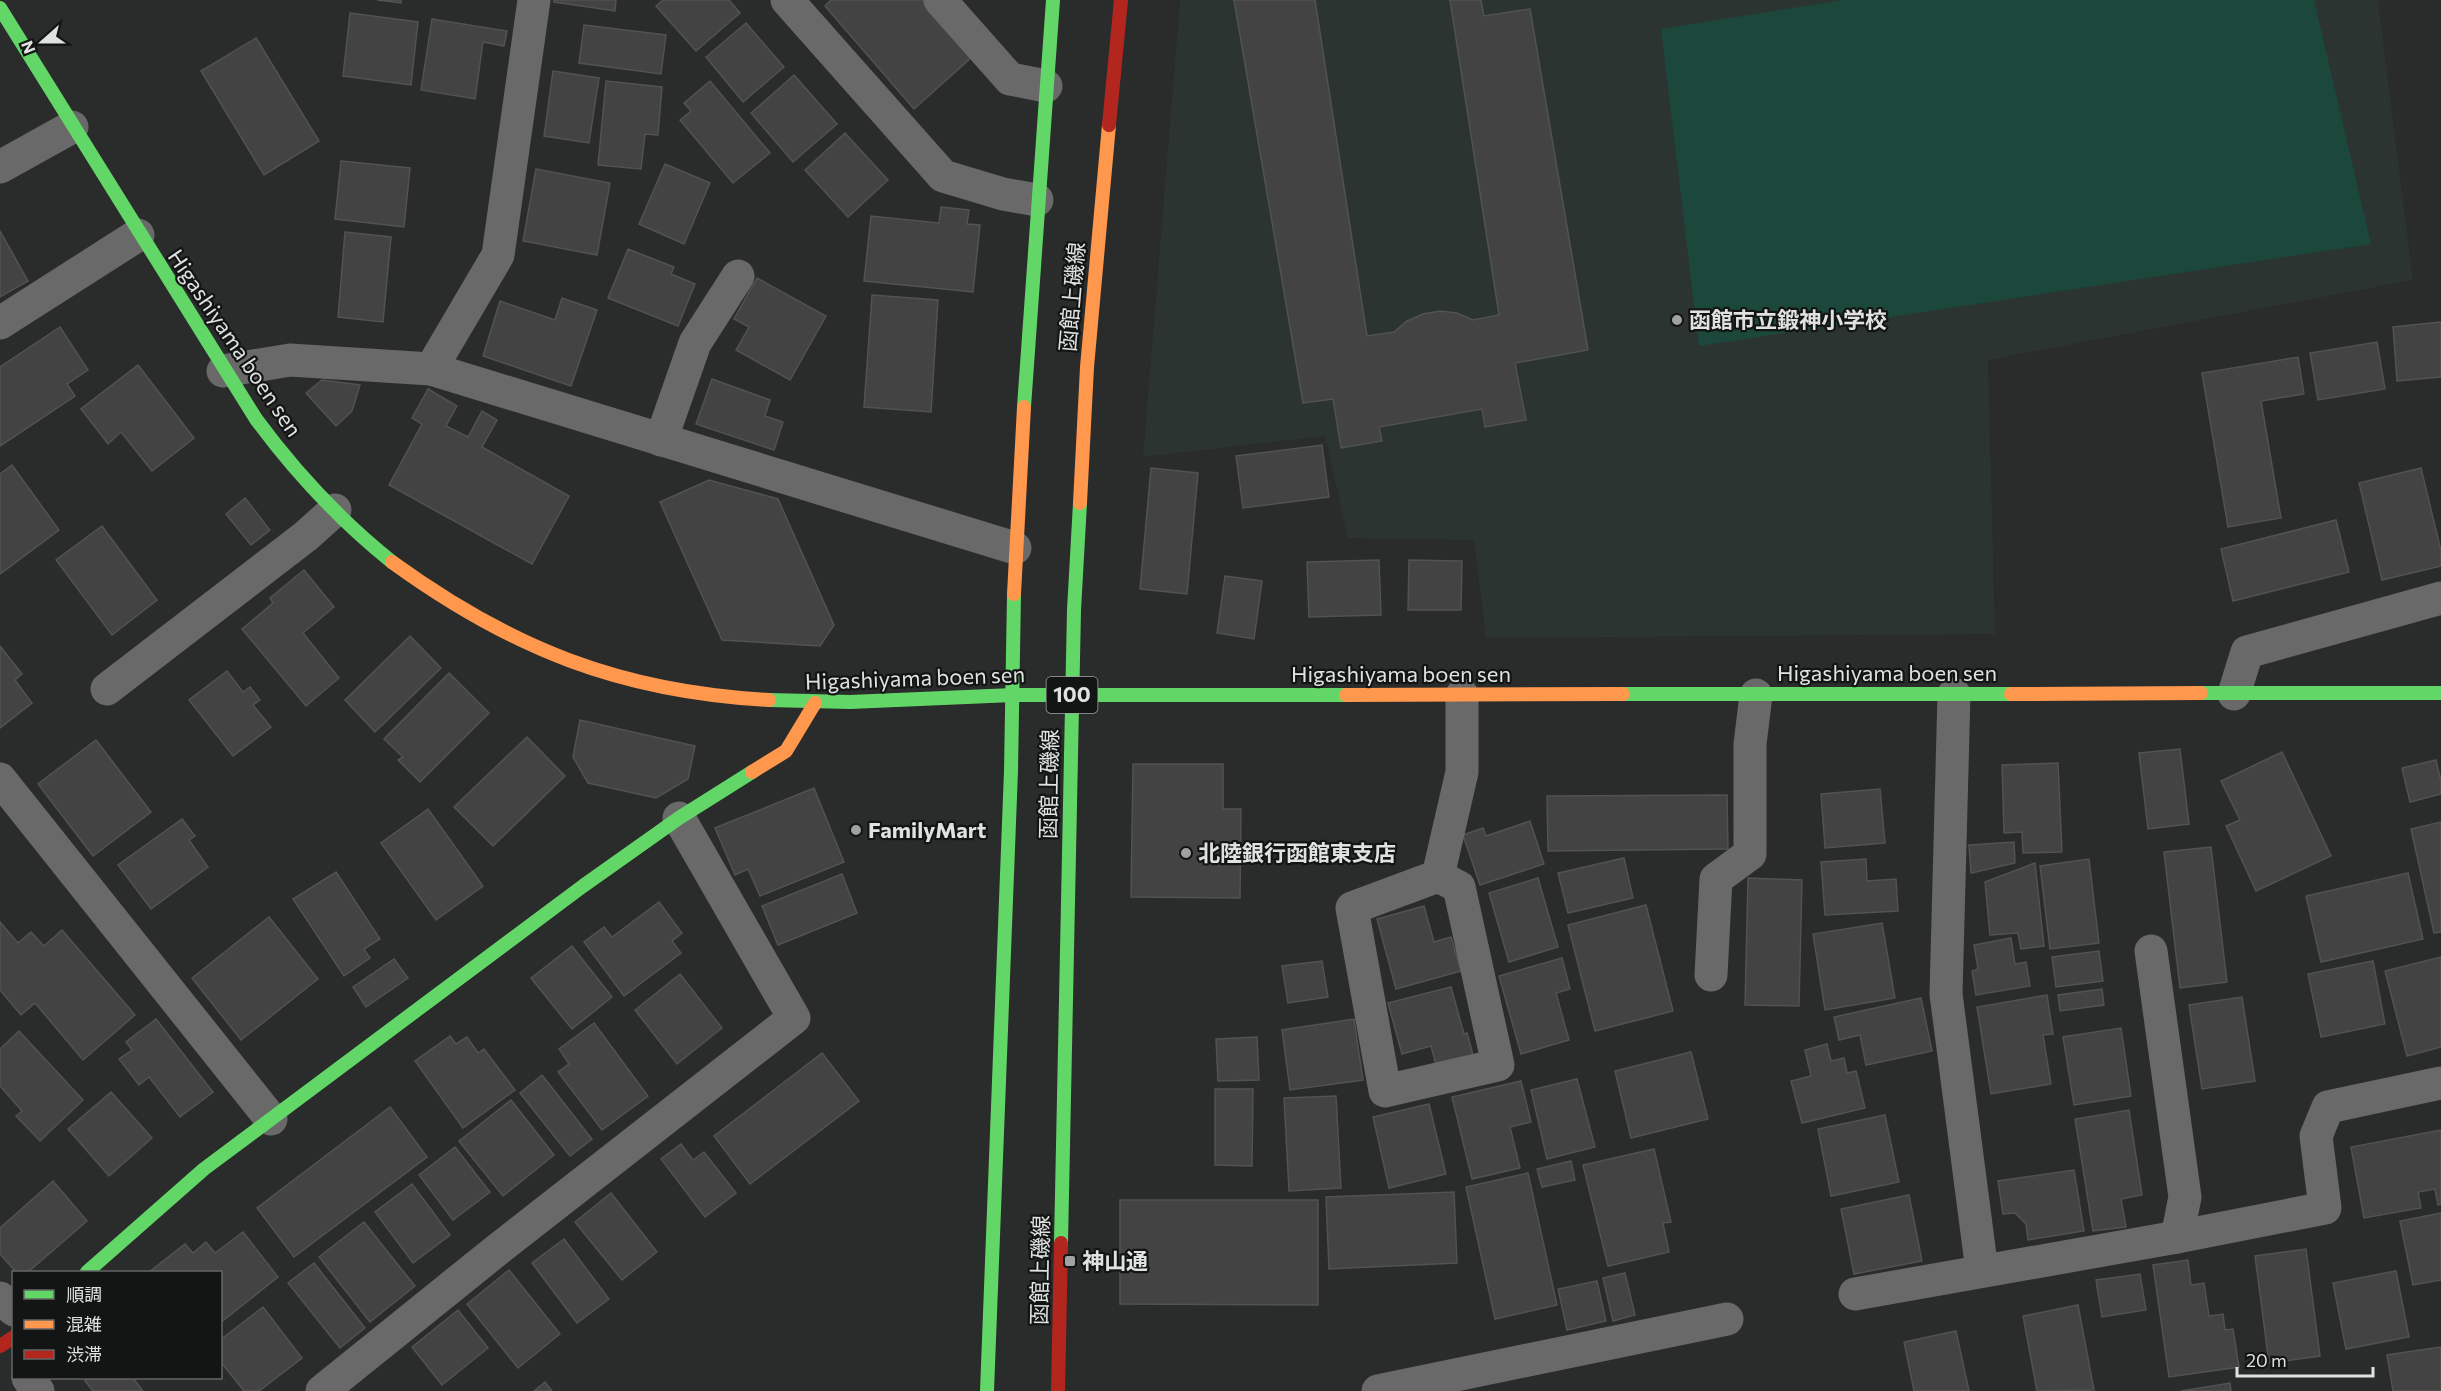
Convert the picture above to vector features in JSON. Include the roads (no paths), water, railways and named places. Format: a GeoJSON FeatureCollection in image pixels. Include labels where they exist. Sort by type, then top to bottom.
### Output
{"type":"FeatureCollection","features":[{"type":"Feature","properties":{"kind":"street"},"geometry":{"type":"LineString","coordinates":[[431,369],[498,255],[534,0]]}},
{"type":"Feature","properties":{"kind":"street"},"geometry":{"type":"LineString","coordinates":[[787,0],[943,176],[1003,194],[1038,200]]}},
{"type":"Feature","properties":{"kind":"street"},"geometry":{"type":"LineString","coordinates":[[940,0],[1010,79],[1046,86]]}},
{"type":"Feature","properties":{"kind":"street","name":"函館上磯線"},"geometry":{"type":"LineString","coordinates":[[987,1391],[1013,695],[1015,548],[1053,0]]}},
{"type":"Feature","properties":{"kind":"street","name":"函館上磯線"},"geometry":{"type":"LineString","coordinates":[[1058,1391],[1072,696],[1087,367],[1121,0]]}},
{"type":"Feature","properties":{"kind":"street","name":"Higashiyama boen sen"},"geometry":{"type":"LineString","coordinates":[[0,8],[223,371],[267,434],[309,484],[399,570],[480,622],[540,650],[653,686],[703,695],[815,703],[947,700],[1013,695],[2441,693]]}},
{"type":"Feature","properties":{"kind":"street"},"geometry":{"type":"LineString","coordinates":[[0,166],[72,127]]}},
{"type":"Feature","properties":{"kind":"street"},"geometry":{"type":"LineString","coordinates":[[0,323],[138,235]]}},
{"type":"Feature","properties":{"kind":"street"},"geometry":{"type":"LineString","coordinates":[[661,440],[695,343],[738,276]]}},
{"type":"Feature","properties":{"kind":"street"},"geometry":{"type":"LineString","coordinates":[[223,371],[290,360],[431,369],[1015,548]]}},
{"type":"Feature","properties":{"kind":"street"},"geometry":{"type":"LineString","coordinates":[[107,689],[306,536],[335,510]]}},
{"type":"Feature","properties":{"kind":"street"},"geometry":{"type":"LineString","coordinates":[[2234,694],[2247,652],[2441,598]]}},
{"type":"Feature","properties":{"kind":"street"},"geometry":{"type":"LineString","coordinates":[[1711,975],[1716,879],[1750,854],[1750,744],[1756,694]]}},
{"type":"Feature","properties":{"kind":"street"},"geometry":{"type":"LineString","coordinates":[[1954,694],[1946,993],[1982,1271]]}},
{"type":"Feature","properties":{"kind":"street"},"geometry":{"type":"LineString","coordinates":[[1438,876],[1462,772],[1462,695]]}},
{"type":"Feature","properties":{"kind":"street"},"geometry":{"type":"LineString","coordinates":[[88,1271],[204,1169],[583,886],[679,818],[786,751],[815,703]]}},
{"type":"Feature","properties":{"kind":"street"},"geometry":{"type":"LineString","coordinates":[[0,779],[271,1119]]}},
{"type":"Feature","properties":{"kind":"street"},"geometry":{"type":"LineString","coordinates":[[322,1391],[496,1250],[794,1018],[679,818]]}},
{"type":"Feature","properties":{"kind":"street"},"geometry":{"type":"LineString","coordinates":[[1438,876],[1459,886],[1498,1065],[1384,1091],[1352,908],[1438,876]]}},
{"type":"Feature","properties":{"kind":"street"},"geometry":{"type":"LineString","coordinates":[[2151,951],[2185,1197],[2177,1237]]}},
{"type":"Feature","properties":{"kind":"street"},"geometry":{"type":"LineString","coordinates":[[1855,1294],[2177,1237],[2325,1208],[2316,1136],[2328,1107],[2441,1083]]}},
{"type":"Feature","properties":{"kind":"street"},"geometry":{"type":"LineString","coordinates":[[0,1298],[12,1308]]}},
{"type":"Feature","properties":{"kind":"street"},"geometry":{"type":"LineString","coordinates":[[1378,1391],[1727,1319]]}},
{"type":"Feature","properties":{"kind":"place","name":"函館市立鍛神小学校"},"geometry":{"type":"Point","coordinates":[1677,320]}},
{"type":"Feature","properties":{"kind":"place","name":"FamilyMart"},"geometry":{"type":"Point","coordinates":[856,830]}},
{"type":"Feature","properties":{"kind":"place","name":"北陸銀行函館東支店"},"geometry":{"type":"Point","coordinates":[1186,853]}},
{"type":"Feature","properties":{"kind":"place","name":"神山通"},"geometry":{"type":"Point","coordinates":[1070,1261]}}]}
